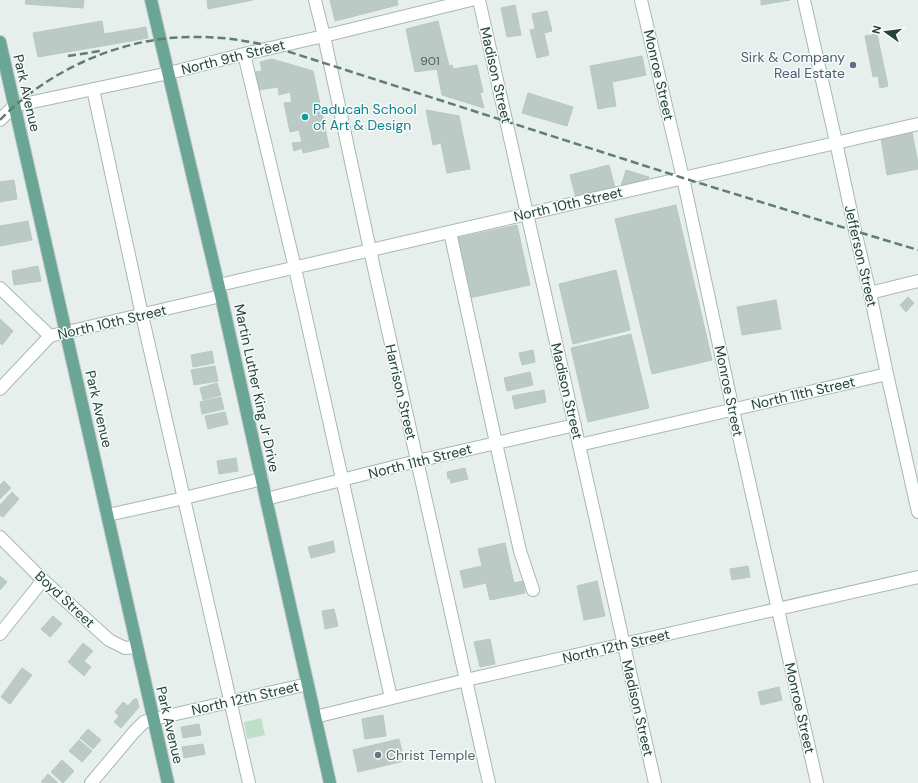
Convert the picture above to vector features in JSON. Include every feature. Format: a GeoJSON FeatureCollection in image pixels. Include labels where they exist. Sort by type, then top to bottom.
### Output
{"type":"FeatureCollection","features":[{"type":"Feature","properties":{"kind":"main road","name":"Martin Luther King Jr Drive"},"geometry":{"type":"LineString","coordinates":[[151,0],[220,291],[330,783]]}},
{"type":"Feature","properties":{"kind":"main road","name":"Park Avenue"},"geometry":{"type":"LineString","coordinates":[[0,42],[2,59],[108,515],[168,783]]}},
{"type":"Feature","properties":{"kind":"street","name":"Harrison Street"},"geometry":{"type":"LineString","coordinates":[[315,0],[489,783]]}},
{"type":"Feature","properties":{"kind":"street","name":"North 9th Street"},"geometry":{"type":"LineString","coordinates":[[14,106],[169,73],[471,0]]}},
{"type":"Feature","properties":{"kind":"street","name":"Madison Street"},"geometry":{"type":"LineString","coordinates":[[479,0],[655,783]]}},
{"type":"Feature","properties":{"kind":"street","name":"Monroe Street"},"geometry":{"type":"LineString","coordinates":[[641,0],[683,178],[733,410],[817,783]]}},
{"type":"Feature","properties":{"kind":"street","name":"Jefferson Street"},"geometry":{"type":"LineString","coordinates":[[804,0],[918,512]]}},
{"type":"Feature","properties":{"kind":"street"},"geometry":{"type":"LineString","coordinates":[[244,54],[295,268],[391,698]]}},
{"type":"Feature","properties":{"kind":"street"},"geometry":{"type":"LineString","coordinates":[[93,89],[142,315],[249,783]]}},
{"type":"Feature","properties":{"kind":"street"},"geometry":{"type":"LineString","coordinates":[[0,120],[14,106]]}},
{"type":"Feature","properties":{"kind":"street","name":"North 10th Street"},"geometry":{"type":"LineString","coordinates":[[0,388],[50,336],[142,315],[295,268],[918,124]]}},
{"type":"Feature","properties":{"kind":"street"},"geometry":{"type":"LineString","coordinates":[[450,232],[520,551],[533,590]]}},
{"type":"Feature","properties":{"kind":"street"},"geometry":{"type":"LineString","coordinates":[[870,293],[918,282]]}},
{"type":"Feature","properties":{"kind":"street"},"geometry":{"type":"LineString","coordinates":[[0,288],[50,336]]}},
{"type":"Feature","properties":{"kind":"street","name":"North 11th Street"},"geometry":{"type":"LineString","coordinates":[[579,445],[887,374]]}},
{"type":"Feature","properties":{"kind":"street","name":"North 11th Street"},"geometry":{"type":"LineString","coordinates":[[266,499],[417,461],[575,425]]}},
{"type":"Feature","properties":{"kind":"street"},"geometry":{"type":"LineString","coordinates":[[108,515],[262,479]]}},
{"type":"Feature","properties":{"kind":"street","name":"Boyd Street"},"geometry":{"type":"LineString","coordinates":[[0,537],[109,640],[125,648],[137,647]]}},
{"type":"Feature","properties":{"kind":"street","name":"North 12th Street"},"geometry":{"type":"LineString","coordinates":[[315,717],[466,680],[918,577]]}},
{"type":"Feature","properties":{"kind":"street"},"geometry":{"type":"LineString","coordinates":[[0,634],[44,580]]}},
{"type":"Feature","properties":{"kind":"street","name":"North 12th Street"},"geometry":{"type":"LineString","coordinates":[[91,783],[144,722],[308,684]]}},
{"type":"Feature","properties":{"kind":"green space"},"geometry":{"type":"Polygon","coordinates":[[[261,718],[265,735],[247,739],[244,722],[261,718]]]}},
{"type":"Feature","properties":{"kind":"building"},"geometry":{"type":"Polygon","coordinates":[[[26,0],[84,0],[83,8],[25,4],[26,0]]]}},
{"type":"Feature","properties":{"kind":"building"},"geometry":{"type":"Polygon","coordinates":[[[207,0],[253,0],[208,9],[207,0]]]}},
{"type":"Feature","properties":{"kind":"building"},"geometry":{"type":"Polygon","coordinates":[[[330,0],[397,0],[398,5],[335,21],[330,0]]]}},
{"type":"Feature","properties":{"kind":"building"},"geometry":{"type":"Polygon","coordinates":[[[761,0],[790,0],[761,5],[761,0]]]}},
{"type":"Feature","properties":{"kind":"building"},"geometry":{"type":"Polygon","coordinates":[[[515,5],[521,35],[507,37],[501,8],[515,5]]]}},
{"type":"Feature","properties":{"kind":"building"},"geometry":{"type":"Polygon","coordinates":[[[547,11],[552,31],[544,33],[549,55],[537,58],[530,30],[535,29],[532,14],[547,11]]]}},
{"type":"Feature","properties":{"kind":"building"},"geometry":{"type":"Polygon","coordinates":[[[102,21],[104,34],[146,27],[148,38],[38,57],[33,33],[102,21]]]}},
{"type":"Feature","properties":{"kind":"building"},"geometry":{"type":"Polygon","coordinates":[[[438,21],[449,66],[452,65],[453,69],[477,65],[483,92],[480,93],[484,108],[442,95],[437,69],[415,72],[406,29],[438,21]]]}},
{"type":"Feature","properties":{"kind":"building"},"geometry":{"type":"Polygon","coordinates":[[[877,34],[888,86],[880,88],[878,76],[873,77],[865,36],[877,34]]]}},
{"type":"Feature","properties":{"kind":"building"},"geometry":{"type":"Polygon","coordinates":[[[642,56],[646,75],[612,82],[616,106],[598,109],[590,66],[642,56]]]}},
{"type":"Feature","properties":{"kind":"building","name":"Paducah School of Art & Design"},"geometry":{"type":"Polygon","coordinates":[[[272,59],[313,71],[329,147],[303,153],[302,148],[294,151],[292,143],[302,142],[299,130],[290,132],[284,103],[292,102],[290,92],[279,95],[278,87],[259,90],[255,72],[262,71],[260,62],[272,59]]]}},
{"type":"Feature","properties":{"kind":"building"},"geometry":{"type":"Polygon","coordinates":[[[528,93],[573,107],[567,126],[522,113],[528,93]]]}},
{"type":"Feature","properties":{"kind":"building"},"geometry":{"type":"Polygon","coordinates":[[[426,110],[459,116],[470,169],[447,173],[441,143],[433,145],[426,110]]]}},
{"type":"Feature","properties":{"kind":"building"},"geometry":{"type":"Polygon","coordinates":[[[912,132],[918,169],[887,175],[881,138],[912,132]]]}},
{"type":"Feature","properties":{"kind":"building"},"geometry":{"type":"Polygon","coordinates":[[[609,165],[615,188],[576,198],[570,175],[609,165]]]}},
{"type":"Feature","properties":{"kind":"building"},"geometry":{"type":"Polygon","coordinates":[[[626,170],[649,177],[647,183],[620,189],[626,170]]]}},
{"type":"Feature","properties":{"kind":"building"},"geometry":{"type":"Polygon","coordinates":[[[14,180],[17,199],[0,202],[0,182],[14,180]]]}},
{"type":"Feature","properties":{"kind":"building"},"geometry":{"type":"Polygon","coordinates":[[[676,205],[712,360],[652,374],[615,219],[676,205]]]}},
{"type":"Feature","properties":{"kind":"building"},"geometry":{"type":"Polygon","coordinates":[[[28,221],[32,240],[0,246],[0,226],[28,221]]]}},
{"type":"Feature","properties":{"kind":"building"},"geometry":{"type":"Polygon","coordinates":[[[517,225],[530,285],[469,298],[457,238],[517,225]]]}},
{"type":"Feature","properties":{"kind":"building"},"geometry":{"type":"Polygon","coordinates":[[[38,266],[41,281],[14,285],[12,271],[38,266]]]}},
{"type":"Feature","properties":{"kind":"building"},"geometry":{"type":"Polygon","coordinates":[[[616,270],[630,330],[573,344],[559,284],[616,270]]]}},
{"type":"Feature","properties":{"kind":"building"},"geometry":{"type":"Polygon","coordinates":[[[908,297],[914,303],[906,312],[900,305],[908,297]]]}},
{"type":"Feature","properties":{"kind":"building"},"geometry":{"type":"Polygon","coordinates":[[[776,300],[781,329],[742,335],[737,307],[776,300]]]}},
{"type":"Feature","properties":{"kind":"building"},"geometry":{"type":"Polygon","coordinates":[[[0,319],[13,331],[2,345],[0,343],[0,319]]]}},
{"type":"Feature","properties":{"kind":"building"},"geometry":{"type":"Polygon","coordinates":[[[631,334],[649,408],[588,422],[571,348],[631,334]]]}},
{"type":"Feature","properties":{"kind":"building"},"geometry":{"type":"Polygon","coordinates":[[[533,350],[535,362],[522,365],[519,353],[533,350]]]}},
{"type":"Feature","properties":{"kind":"building"},"geometry":{"type":"Polygon","coordinates":[[[212,351],[214,363],[193,367],[191,355],[212,351]]]}},
{"type":"Feature","properties":{"kind":"building"},"geometry":{"type":"Polygon","coordinates":[[[215,366],[218,381],[194,385],[191,370],[215,366]]]}},
{"type":"Feature","properties":{"kind":"building"},"geometry":{"type":"Polygon","coordinates":[[[530,372],[533,385],[507,391],[504,378],[530,372]]]}},
{"type":"Feature","properties":{"kind":"building"},"geometry":{"type":"Polygon","coordinates":[[[217,383],[221,395],[203,400],[200,388],[217,383]]]}},
{"type":"Feature","properties":{"kind":"building"},"geometry":{"type":"Polygon","coordinates":[[[544,390],[546,402],[515,409],[512,396],[544,390]]]}},
{"type":"Feature","properties":{"kind":"building"},"geometry":{"type":"Polygon","coordinates":[[[221,397],[224,409],[202,414],[200,402],[221,397]]]}},
{"type":"Feature","properties":{"kind":"building"},"geometry":{"type":"Polygon","coordinates":[[[225,412],[228,424],[208,429],[205,416],[225,412]]]}},
{"type":"Feature","properties":{"kind":"building"},"geometry":{"type":"Polygon","coordinates":[[[236,458],[238,471],[219,474],[217,461],[236,458]]]}},
{"type":"Feature","properties":{"kind":"building"},"geometry":{"type":"Polygon","coordinates":[[[465,468],[468,479],[451,483],[450,478],[448,479],[447,472],[465,468]]]}},
{"type":"Feature","properties":{"kind":"building"},"geometry":{"type":"Polygon","coordinates":[[[4,481],[11,488],[0,499],[0,485],[4,481]]]}},
{"type":"Feature","properties":{"kind":"building"},"geometry":{"type":"Polygon","coordinates":[[[12,492],[19,499],[3,517],[0,515],[0,505],[12,492]]]}},
{"type":"Feature","properties":{"kind":"building"},"geometry":{"type":"Polygon","coordinates":[[[333,541],[335,552],[311,558],[308,547],[333,541]]]}},
{"type":"Feature","properties":{"kind":"building"},"geometry":{"type":"Polygon","coordinates":[[[505,543],[514,583],[523,581],[525,593],[490,600],[486,583],[464,588],[460,571],[482,566],[478,549],[505,543]]]}},
{"type":"Feature","properties":{"kind":"building"},"geometry":{"type":"Polygon","coordinates":[[[748,566],[750,577],[732,580],[730,569],[748,566]]]}},
{"type":"Feature","properties":{"kind":"building"},"geometry":{"type":"Polygon","coordinates":[[[0,576],[7,582],[0,590],[0,576]]]}},
{"type":"Feature","properties":{"kind":"building"},"geometry":{"type":"Polygon","coordinates":[[[597,581],[605,616],[584,620],[577,586],[597,581]]]}},
{"type":"Feature","properties":{"kind":"building"},"geometry":{"type":"Polygon","coordinates":[[[334,609],[338,626],[325,629],[322,611],[334,609]]]}},
{"type":"Feature","properties":{"kind":"building"},"geometry":{"type":"Polygon","coordinates":[[[53,616],[62,624],[50,637],[41,629],[53,616]]]}},
{"type":"Feature","properties":{"kind":"building"},"geometry":{"type":"Polygon","coordinates":[[[490,639],[495,664],[480,667],[474,642],[490,639]]]}},
{"type":"Feature","properties":{"kind":"building"},"geometry":{"type":"Polygon","coordinates":[[[83,643],[93,651],[84,661],[91,667],[84,676],[68,662],[83,643]]]}},
{"type":"Feature","properties":{"kind":"building"},"geometry":{"type":"Polygon","coordinates":[[[22,668],[32,675],[10,704],[1,697],[22,668]]]}},
{"type":"Feature","properties":{"kind":"building"},"geometry":{"type":"Polygon","coordinates":[[[779,687],[782,700],[761,705],[758,692],[779,687]]]}},
{"type":"Feature","properties":{"kind":"building"},"geometry":{"type":"Polygon","coordinates":[[[134,699],[137,699],[139,707],[121,728],[114,722],[119,716],[115,712],[123,702],[128,706],[134,699]]]}},
{"type":"Feature","properties":{"kind":"building"},"geometry":{"type":"Polygon","coordinates":[[[383,715],[386,736],[365,739],[362,719],[383,715]]]}},
{"type":"Feature","properties":{"kind":"building"},"geometry":{"type":"Polygon","coordinates":[[[199,724],[201,735],[183,738],[181,727],[199,724]]]}},
{"type":"Feature","properties":{"kind":"building"},"geometry":{"type":"Polygon","coordinates":[[[88,729],[101,740],[93,749],[80,738],[88,729]]]}},
{"type":"Feature","properties":{"kind":"building","name":"Christ Temple"},"geometry":{"type":"Polygon","coordinates":[[[399,739],[404,761],[358,772],[353,750],[399,739]]]}},
{"type":"Feature","properties":{"kind":"building"},"geometry":{"type":"Polygon","coordinates":[[[79,740],[92,751],[82,762],[69,751],[79,740]]]}},
{"type":"Feature","properties":{"kind":"building"},"geometry":{"type":"Polygon","coordinates":[[[203,744],[205,754],[184,758],[182,747],[203,744]]]}},
{"type":"Feature","properties":{"kind":"building"},"geometry":{"type":"Polygon","coordinates":[[[62,760],[74,771],[63,783],[51,772],[62,760]]]}},
{"type":"Feature","properties":{"kind":"building"},"geometry":{"type":"Polygon","coordinates":[[[48,774],[58,783],[41,782],[48,774]]]}},
{"type":"Feature","properties":{"kind":"railway"},"geometry":{"type":"LineString","coordinates":[[0,120],[20,101],[42,85],[66,70],[91,58],[145,42],[172,38],[209,37],[237,40],[274,47],[683,178],[918,250]]}},
{"type":"Feature","properties":{"kind":"railway"},"geometry":{"type":"LineString","coordinates":[[68,56],[100,51]]}},
{"type":"Feature","properties":{"kind":"place","name":"Sirk & Company Real Estate"},"geometry":{"type":"Point","coordinates":[853,65]}},
{"type":"Feature","properties":{"kind":"place","name":"Paducah School of Art & Design"},"geometry":{"type":"Point","coordinates":[305,117]}},
{"type":"Feature","properties":{"kind":"place","name":"Christ Temple"},"geometry":{"type":"Point","coordinates":[378,755]}}]}
